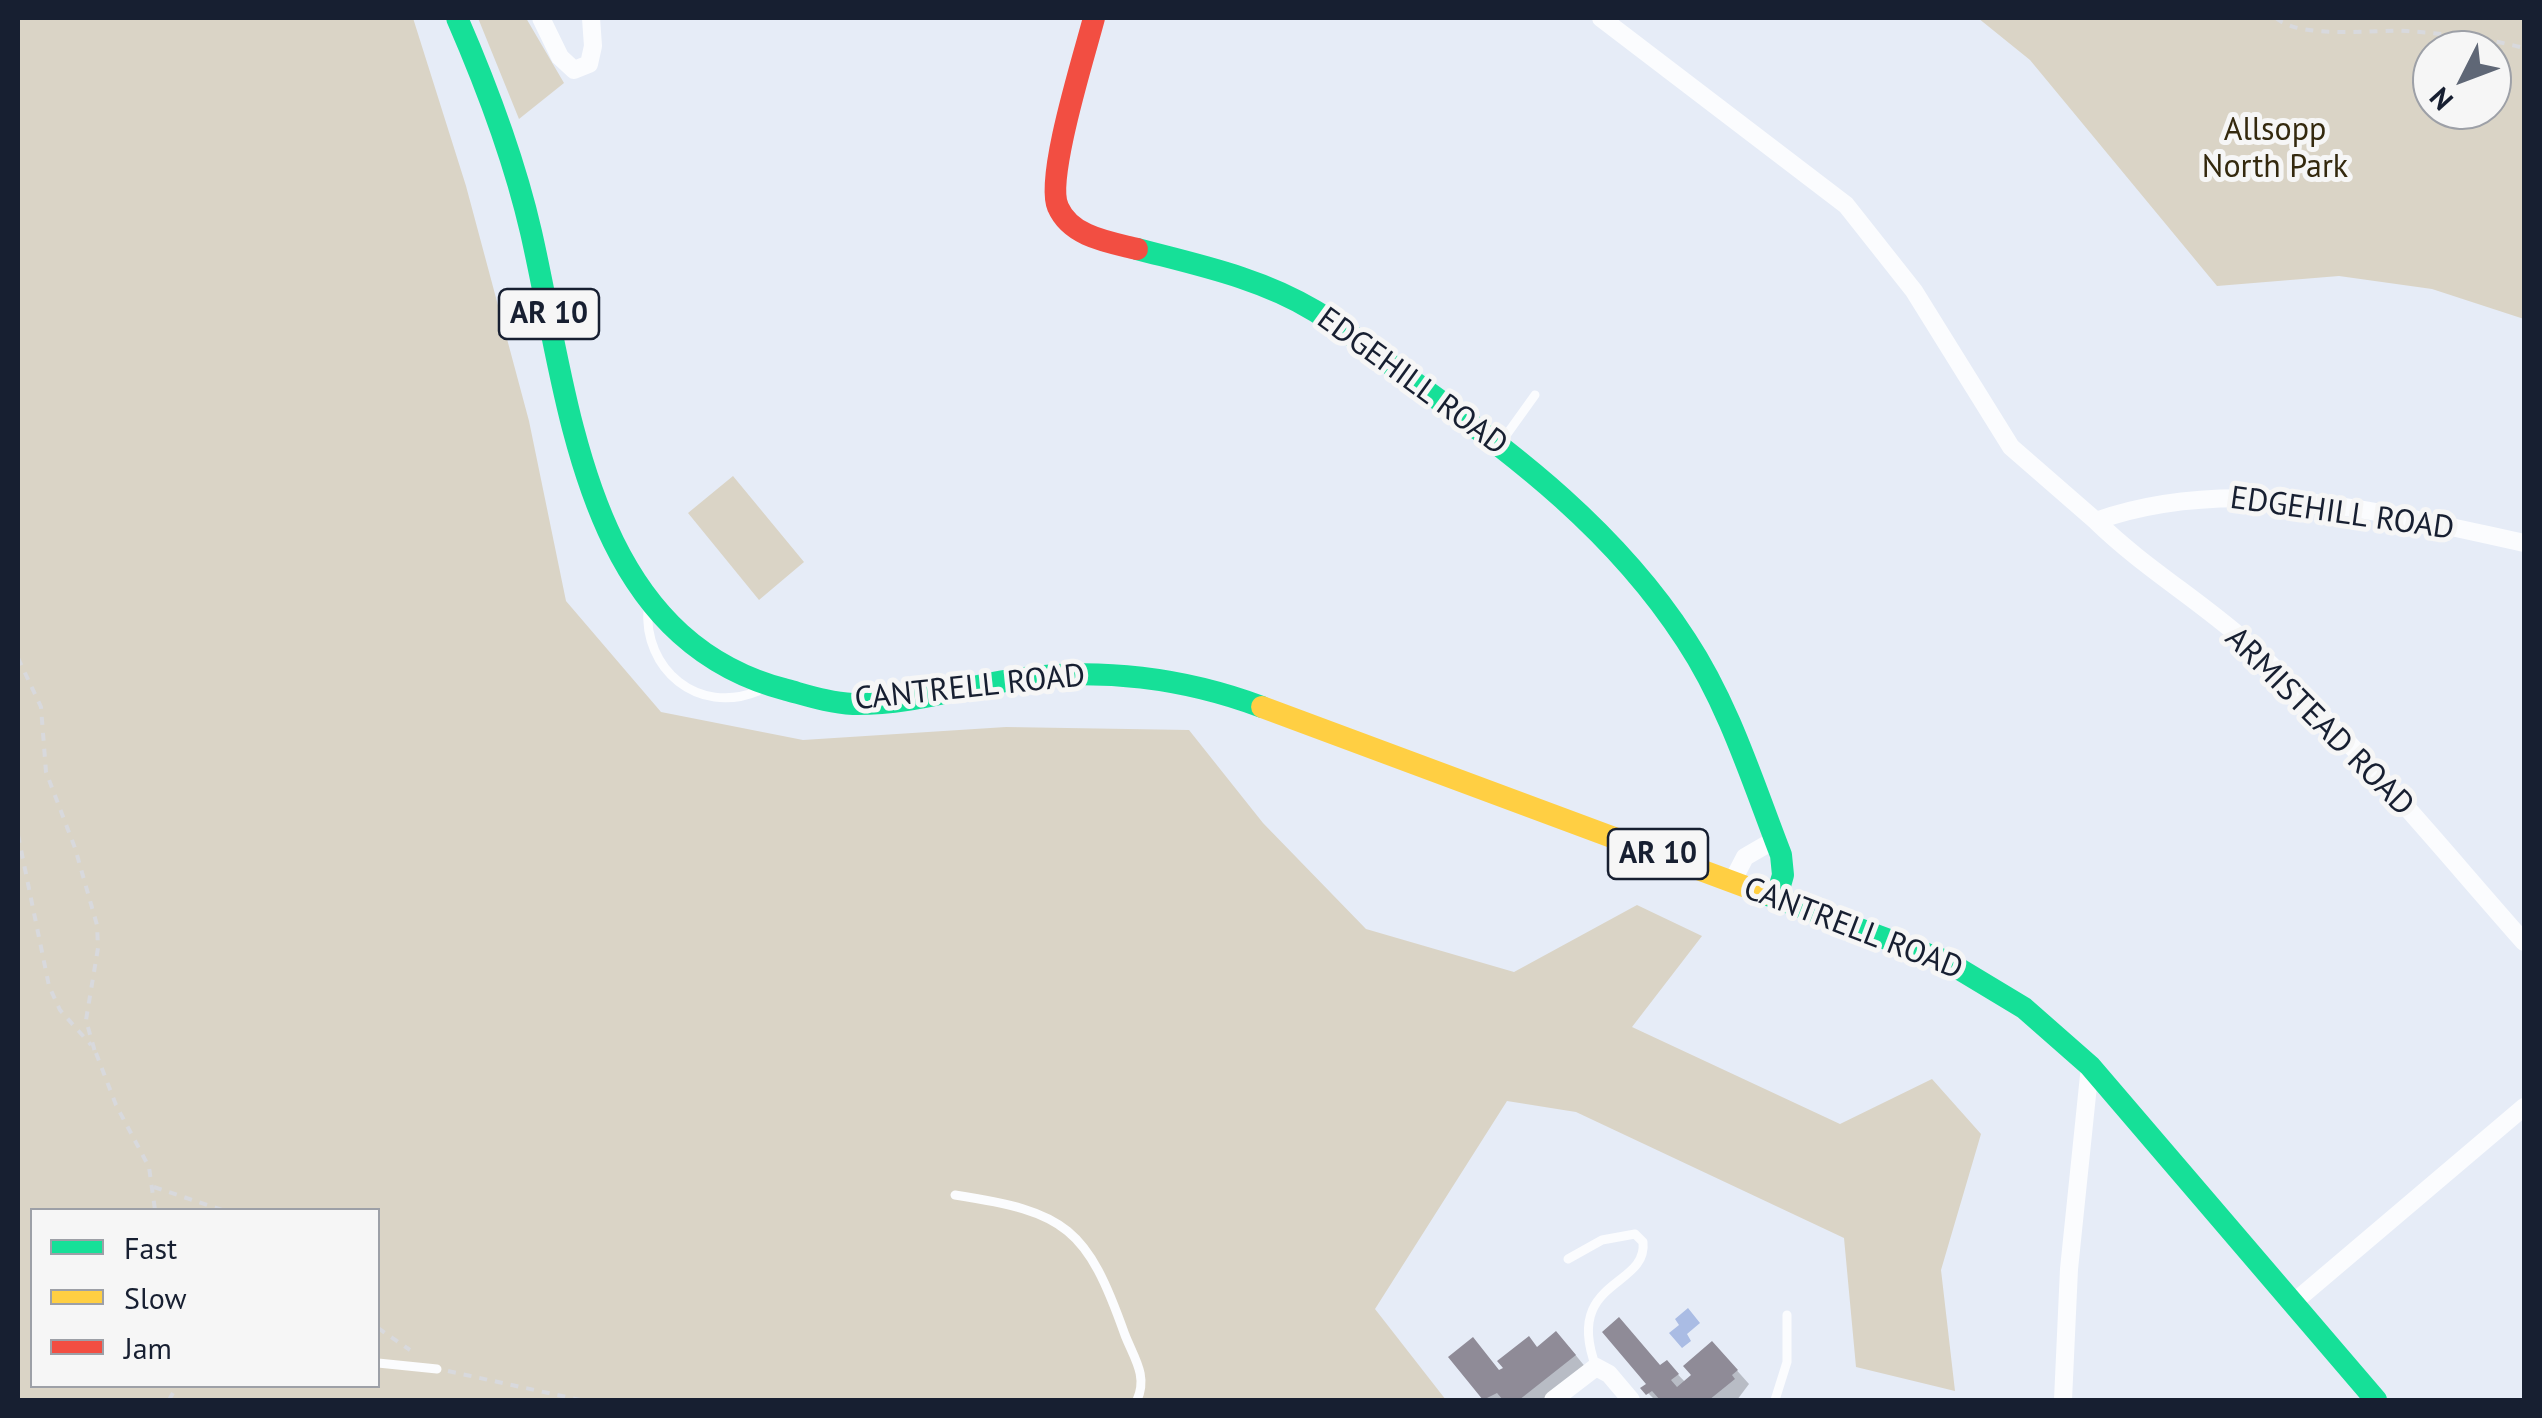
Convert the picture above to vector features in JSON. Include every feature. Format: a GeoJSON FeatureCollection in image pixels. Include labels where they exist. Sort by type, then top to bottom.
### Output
{"type":"FeatureCollection","features":[{"type":"Feature","properties":{"kind":"main road","name":"CANTRELL ROAD"},"geometry":{"type":"LineString","coordinates":[[457,18],[481,72],[529,226],[597,517],[624,572],[648,605],[694,648],[766,686],[834,702],[886,704],[1019,678],[1073,673],[1173,681],[1300,719],[1946,962],[1986,982],[2024,1008],[2090,1066],[2371,1398]]}},
{"type":"Feature","properties":{"kind":"main road","name":"EDGEHILL ROAD"},"geometry":{"type":"LineString","coordinates":[[1094,18],[1056,162],[1054,196],[1064,218],[1086,236],[1234,274],[1314,310],[1501,444],[1565,498],[1642,576],[1667,608],[1737,740],[1776,839],[1784,866],[1777,896]]}},
{"type":"Feature","properties":{"kind":"street"},"geometry":{"type":"LineString","coordinates":[[541,18],[560,57],[574,70],[589,64],[594,46],[591,18]]}},
{"type":"Feature","properties":{"kind":"street"},"geometry":{"type":"LineString","coordinates":[[1601,18],[1846,205],[1914,290],[2011,447],[2096,520]]}},
{"type":"Feature","properties":{"kind":"street","name":"EDGEHILL ROAD"},"geometry":{"type":"LineString","coordinates":[[2096,520],[2160,502],[2252,498],[2311,503],[2524,543]]}},
{"type":"Feature","properties":{"kind":"street","name":"ARMISTEAD ROAD"},"geometry":{"type":"LineString","coordinates":[[2096,520],[2128,552],[2243,639],[2376,774],[2524,942]]}},
{"type":"Feature","properties":{"kind":"street"},"geometry":{"type":"LineString","coordinates":[[1732,882],[1745,857],[1776,839]]}},
{"type":"Feature","properties":{"kind":"street"},"geometry":{"type":"LineString","coordinates":[[2063,1400],[2069,1269],[2090,1066]]}},
{"type":"Feature","properties":{"kind":"street"},"geometry":{"type":"LineString","coordinates":[[2294,1303],[2524,1107]]}},
{"type":"Feature","properties":{"kind":"street"},"geometry":{"type":"LineString","coordinates":[[1553,1400],[1596,1367],[1608,1374],[1631,1400]]}},
{"type":"Feature","properties":{"kind":"lane"},"geometry":{"type":"LineString","coordinates":[[1501,444],[1535,396]]}},
{"type":"Feature","properties":{"kind":"lane","name":"CANTRELL ROAD"},"geometry":{"type":"LineString","coordinates":[[648,605],[649,639],[655,656],[678,683],[694,692],[729,698],[766,686]]}},
{"type":"Feature","properties":{"kind":"lane"},"geometry":{"type":"LineString","coordinates":[[954,1195],[1050,1216],[1085,1244],[1140,1363],[1142,1390],[1137,1400]]}},
{"type":"Feature","properties":{"kind":"lane"},"geometry":{"type":"LineString","coordinates":[[1568,1259],[1622,1234],[1635,1234],[1644,1242],[1639,1260],[1600,1296],[1586,1320],[1586,1340],[1596,1367]]}},
{"type":"Feature","properties":{"kind":"lane"},"geometry":{"type":"LineString","coordinates":[[1775,1400],[1786,1362],[1787,1315]]}},
{"type":"Feature","properties":{"kind":"lane"},"geometry":{"type":"LineString","coordinates":[[380,1362],[437,1369]]}},
{"type":"Feature","properties":{"kind":"path"},"geometry":{"type":"LineString","coordinates":[[2276,18],[2284,25],[2330,31],[2422,33],[2492,40],[2524,48]]}},
{"type":"Feature","properties":{"kind":"path"},"geometry":{"type":"LineString","coordinates":[[18,658],[41,707],[46,772],[75,848],[97,925],[98,948],[86,1020],[116,1105],[143,1152],[154,1186],[156,1208]]}},
{"type":"Feature","properties":{"kind":"path"},"geometry":{"type":"LineString","coordinates":[[18,836],[49,986],[60,1010],[95,1052]]}},
{"type":"Feature","properties":{"kind":"path"},"geometry":{"type":"LineString","coordinates":[[154,1186],[216,1208]]}},
{"type":"Feature","properties":{"kind":"path"},"geometry":{"type":"LineString","coordinates":[[380,1329],[437,1369],[580,1400]]}},
{"type":"Feature","properties":{"kind":"green space"},"geometry":{"type":"Polygon","coordinates":[[[18,18],[413,18],[466,186],[529,421],[566,601],[661,712],[803,740],[1006,727],[1189,730],[1263,823],[1366,929],[1514,972],[1637,905],[1702,936],[1632,1027],[1840,1124],[1932,1079],[1981,1134],[1941,1270],[1955,1391],[1856,1367],[1844,1238],[1576,1112],[1507,1101],[1375,1309],[1446,1400],[18,1400],[18,18]]]}},
{"type":"Feature","properties":{"kind":"green space"},"geometry":{"type":"Polygon","coordinates":[[[478,18],[526,18],[564,83],[519,119],[478,18]]]}},
{"type":"Feature","properties":{"kind":"green space","name":"Allsopp North Park"},"geometry":{"type":"Polygon","coordinates":[[[1978,18],[2524,18],[2524,319],[2432,289],[2339,276],[2217,286],[2030,60],[1978,18]]]}},
{"type":"Feature","properties":{"kind":"green space"},"geometry":{"type":"Polygon","coordinates":[[[733,476],[804,562],[759,600],[688,513],[733,476]]]}},
{"type":"Feature","properties":{"kind":"water"},"geometry":{"type":"Polygon","coordinates":[[[1688,1308],[1700,1323],[1687,1334],[1691,1341],[1682,1348],[1669,1333],[1679,1325],[1675,1319],[1688,1308]]]}},
{"type":"Feature","properties":{"kind":"building"},"geometry":{"type":"Polygon","coordinates":[[[1619,1317],[1660,1365],[1667,1360],[1679,1374],[1671,1380],[1677,1387],[1691,1375],[1683,1366],[1712,1341],[1738,1370],[1732,1375],[1735,1379],[1709,1400],[1660,1400],[1652,1391],[1646,1395],[1640,1388],[1646,1384],[1602,1332],[1619,1317]]]}},
{"type":"Feature","properties":{"kind":"building"},"geometry":{"type":"Polygon","coordinates":[[[1556,1331],[1576,1355],[1519,1400],[1503,1400],[1497,1393],[1483,1400],[1448,1357],[1473,1337],[1499,1370],[1503,1368],[1497,1361],[1529,1336],[1537,1347],[1556,1331]]]}},
{"type":"Feature","properties":{"kind":"traffic: fast"},"geometry":{"type":"LineString","coordinates":[[457,18],[516,177],[576,438],[597,505],[627,567],[667,620],[719,662],[787,690],[836,702],[895,702],[1017,679],[1079,674],[1172,682],[1262,707]]}},
{"type":"Feature","properties":{"kind":"traffic: fast"},"geometry":{"type":"LineString","coordinates":[[1137,249],[1251,281],[1315,311],[1490,438],[1596,530],[1658,601],[1715,691],[1781,855],[1783,875],[1777,896]]}},
{"type":"Feature","properties":{"kind":"traffic: fast"},"geometry":{"type":"LineString","coordinates":[[1765,894],[1946,961],[2024,1008],[2090,1066],[2376,1400]]}},
{"type":"Feature","properties":{"kind":"traffic: slow"},"geometry":{"type":"LineString","coordinates":[[1262,707],[1765,894]]}},
{"type":"Feature","properties":{"kind":"traffic: jam"},"geometry":{"type":"LineString","coordinates":[[1094,18],[1061,144],[1055,192],[1064,217],[1081,232],[1137,249]]}}]}
